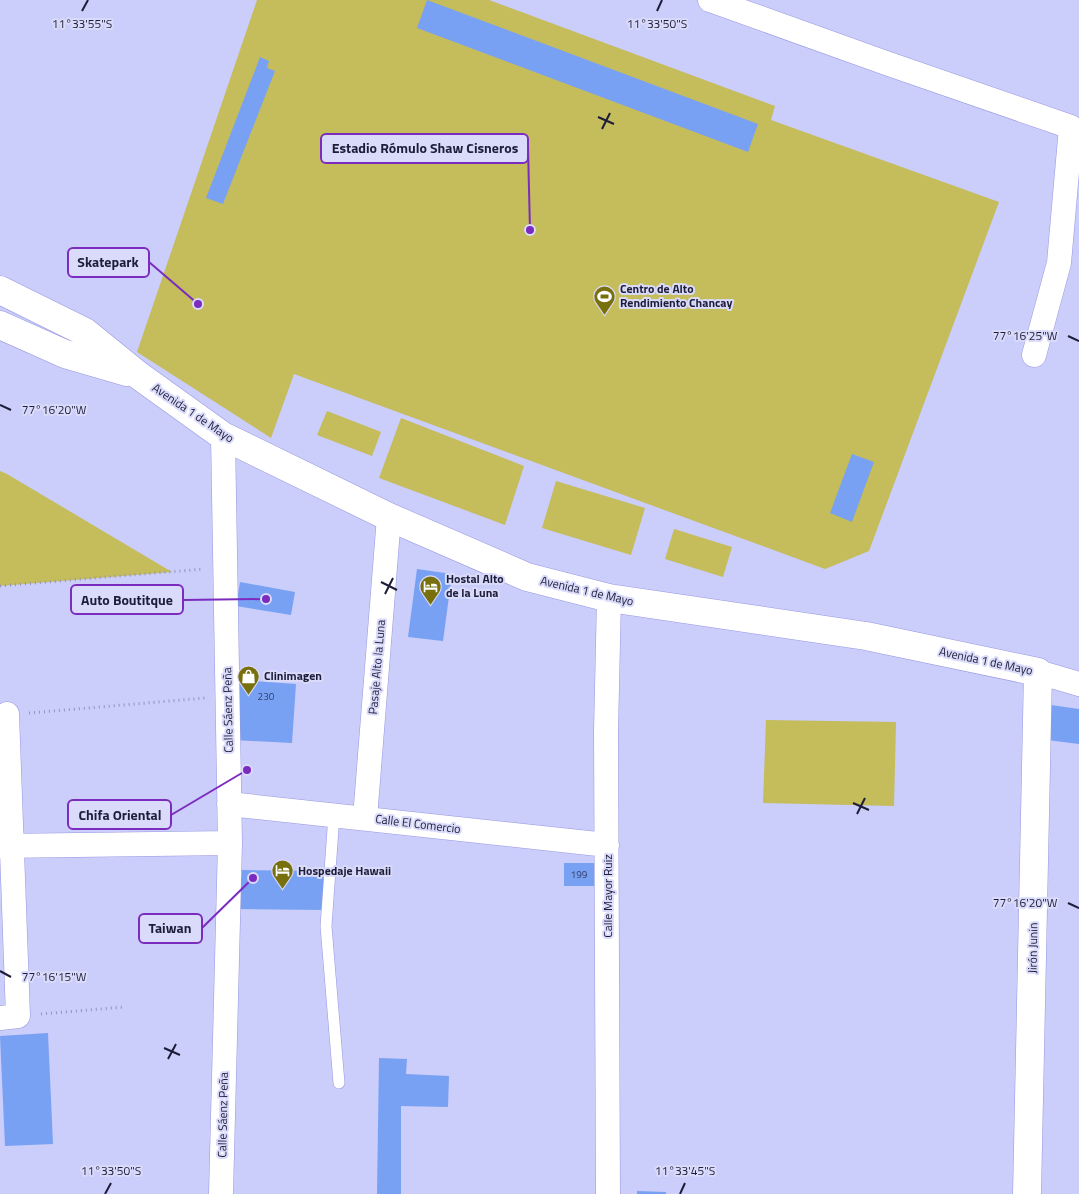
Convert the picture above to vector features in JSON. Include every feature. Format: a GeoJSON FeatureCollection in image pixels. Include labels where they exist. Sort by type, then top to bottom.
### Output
{"type":"FeatureCollection","features":[{"type":"Feature","properties":{"kind":"street"},"geometry":{"type":"LineString","coordinates":[[710,0],[1071,127],[1059,263],[1034,355]]}},
{"type":"Feature","properties":{"kind":"street","name":"Avenida 1 de Mayo"},"geometry":{"type":"LineString","coordinates":[[0,290],[86,332],[138,376],[224,436],[389,517],[527,576],[609,598],[866,636],[1038,672],[1079,684]]}},
{"type":"Feature","properties":{"kind":"street","name":"Avenida 1 de Mayo"},"geometry":{"type":"LineString","coordinates":[[0,325],[65,354],[138,376]]}},
{"type":"Feature","properties":{"kind":"street","name":"Calle Sáenz Peña"},"geometry":{"type":"LineString","coordinates":[[221,1194],[230,842],[224,436]]}},
{"type":"Feature","properties":{"kind":"street","name":"Pasaje Alto la Luna"},"geometry":{"type":"LineString","coordinates":[[365,818],[389,517]]}},
{"type":"Feature","properties":{"kind":"street","name":"Calle Mayor Ruiz"},"geometry":{"type":"LineString","coordinates":[[608,1194],[606,732],[609,598]]}},
{"type":"Feature","properties":{"kind":"street","name":"Jirón Junin"},"geometry":{"type":"LineString","coordinates":[[1027,1194],[1038,672]]}},
{"type":"Feature","properties":{"kind":"street"},"geometry":{"type":"LineString","coordinates":[[7,714],[6,845],[9,1017]]}},
{"type":"Feature","properties":{"kind":"street","name":"Calle El Comercio"},"geometry":{"type":"LineString","coordinates":[[229,804],[607,846]]}},
{"type":"Feature","properties":{"kind":"street"},"geometry":{"type":"LineString","coordinates":[[6,845],[230,842]]}},
{"type":"Feature","properties":{"kind":"lane"},"geometry":{"type":"LineString","coordinates":[[334,815],[326,926],[339,1083]]}},
{"type":"Feature","properties":{"kind":"path"},"geometry":{"type":"LineString","coordinates":[[0,586],[225,568]]}},
{"type":"Feature","properties":{"kind":"path"},"geometry":{"type":"LineString","coordinates":[[7,714],[228,697]]}},
{"type":"Feature","properties":{"kind":"path"},"geometry":{"type":"LineString","coordinates":[[9,1017],[124,1007]]}},
{"type":"Feature","properties":{"kind":"shaded area","name":"Centro de Alto Rendimiento Chancay"},"geometry":{"type":"Polygon","coordinates":[[[257,0],[489,0],[775,106],[771,120],[999,202],[869,551],[825,569],[294,374],[271,438],[137,352],[257,0]]]}},
{"type":"Feature","properties":{"kind":"shaded area"},"geometry":{"type":"Polygon","coordinates":[[[327,411],[381,432],[372,456],[317,435],[327,411]]]}},
{"type":"Feature","properties":{"kind":"shaded area"},"geometry":{"type":"Polygon","coordinates":[[[401,418],[524,466],[505,525],[379,478],[401,418]]]}},
{"type":"Feature","properties":{"kind":"shaded area"},"geometry":{"type":"Polygon","coordinates":[[[0,471],[7,474],[172,572],[0,586],[0,471]]]}},
{"type":"Feature","properties":{"kind":"shaded area"},"geometry":{"type":"Polygon","coordinates":[[[556,481],[645,508],[631,555],[542,528],[556,481]]]}},
{"type":"Feature","properties":{"kind":"shaded area"},"geometry":{"type":"Polygon","coordinates":[[[674,529],[732,547],[723,577],[665,559],[674,529]]]}},
{"type":"Feature","properties":{"kind":"shaded area"},"geometry":{"type":"Polygon","coordinates":[[[766,720],[896,722],[894,806],[763,803],[766,720]]]}},
{"type":"Feature","properties":{"kind":"building"},"geometry":{"type":"Polygon","coordinates":[[[427,0],[758,124],[748,152],[417,28],[427,0]]]}},
{"type":"Feature","properties":{"kind":"building"},"geometry":{"type":"Polygon","coordinates":[[[260,57],[269,61],[267,68],[275,71],[223,204],[206,198],[260,57]]]}},
{"type":"Feature","properties":{"kind":"building"},"geometry":{"type":"Polygon","coordinates":[[[852,454],[874,462],[852,522],[830,513],[852,454]]]}},
{"type":"Feature","properties":{"kind":"building","name":"Hostal Alto de la Luna"},"geometry":{"type":"Polygon","coordinates":[[[417,569],[452,574],[443,641],[408,637],[417,569]]]}},
{"type":"Feature","properties":{"kind":"building"},"geometry":{"type":"Polygon","coordinates":[[[240,582],[295,592],[291,615],[236,606],[240,582]]]}},
{"type":"Feature","properties":{"kind":"building"},"geometry":{"type":"Polygon","coordinates":[[[238,680],[296,684],[292,743],[234,740],[238,680]]]}},
{"type":"Feature","properties":{"kind":"building"},"geometry":{"type":"Polygon","coordinates":[[[1051,705],[1079,709],[1079,744],[1047,740],[1051,705]]]}},
{"type":"Feature","properties":{"kind":"building"},"geometry":{"type":"Polygon","coordinates":[[[564,863],[595,863],[595,886],[564,886],[564,863]]]}},
{"type":"Feature","properties":{"kind":"building","name":"Hospedaje Hawaii"},"geometry":{"type":"Polygon","coordinates":[[[241,870],[324,871],[324,910],[240,909],[241,870]]]}},
{"type":"Feature","properties":{"kind":"building"},"geometry":{"type":"Polygon","coordinates":[[[48,1033],[53,1144],[5,1146],[0,1036],[48,1033]]]}},
{"type":"Feature","properties":{"kind":"building"},"geometry":{"type":"Polygon","coordinates":[[[379,1058],[407,1059],[406,1074],[449,1076],[448,1107],[401,1106],[401,1194],[377,1194],[379,1058]]]}},
{"type":"Feature","properties":{"kind":"building"},"geometry":{"type":"Polygon","coordinates":[[[637,1191],[666,1192],[666,1194],[637,1194],[637,1191]]]}},
{"type":"Feature","properties":{"kind":"place","name":"Estadio Rómulo Shaw Cisneros"},"geometry":{"type":"Point","coordinates":[530,230]}},
{"type":"Feature","properties":{"kind":"place","name":"Skatepark"},"geometry":{"type":"Point","coordinates":[198,304]}},
{"type":"Feature","properties":{"kind":"place","name":"Centro de Alto Rendimiento Chancay"},"geometry":{"type":"Point","coordinates":[604,315]}},
{"type":"Feature","properties":{"kind":"place","name":"Auto Boutitque"},"geometry":{"type":"Point","coordinates":[266,599]}},
{"type":"Feature","properties":{"kind":"place","name":"Hostal Alto de la Luna"},"geometry":{"type":"Point","coordinates":[430,605]}},
{"type":"Feature","properties":{"kind":"place","name":"Clinimagen"},"geometry":{"type":"Point","coordinates":[248,695]}},
{"type":"Feature","properties":{"kind":"place","name":"Chifa Oriental"},"geometry":{"type":"Point","coordinates":[247,770]}},
{"type":"Feature","properties":{"kind":"place","name":"Taiwan"},"geometry":{"type":"Point","coordinates":[253,878]}},
{"type":"Feature","properties":{"kind":"place","name":"Hospedaje Hawaii"},"geometry":{"type":"Point","coordinates":[282,890]}}]}
